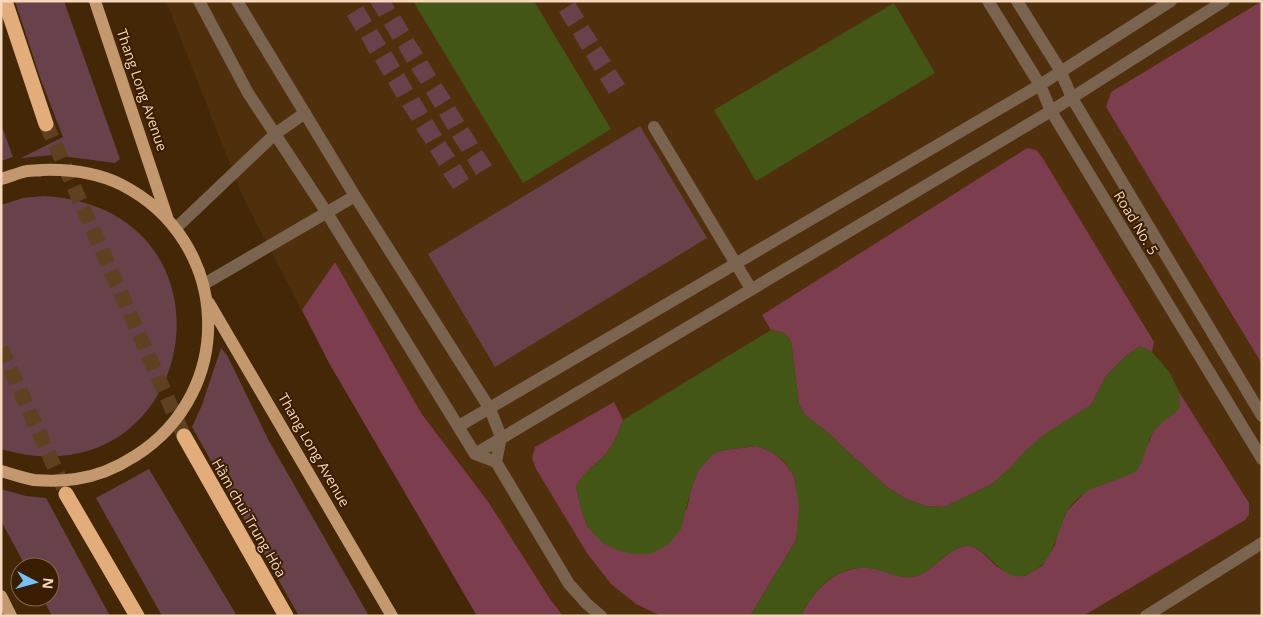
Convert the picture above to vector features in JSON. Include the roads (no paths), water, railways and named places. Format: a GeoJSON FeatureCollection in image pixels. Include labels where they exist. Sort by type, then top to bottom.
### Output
{"type":"FeatureCollection","features":[{"type":"Feature","properties":{"kind":"highway"},"geometry":{"type":"LineString","coordinates":[[5,1],[46,124]]}},
{"type":"Feature","properties":{"kind":"highway","name":"Hầm chui Trung Hòa"},"geometry":{"type":"LineString","coordinates":[[184,436],[286,616]]}},
{"type":"Feature","properties":{"kind":"highway"},"geometry":{"type":"LineString","coordinates":[[66,494],[137,616]]}},
{"type":"Feature","properties":{"kind":"main road","name":"Thang Long Avenue"},"geometry":{"type":"LineString","coordinates":[[95,1],[172,223]]}},
{"type":"Feature","properties":{"kind":"main road"},"geometry":{"type":"LineString","coordinates":[[1,179],[24,171],[66,169],[107,178],[140,194],[172,223],[193,254],[204,284],[207,300],[209,338],[201,375],[182,413],[153,445],[117,467],[76,479],[34,480],[1,471]]}},
{"type":"Feature","properties":{"kind":"main road","name":"Thang Long Avenue"},"geometry":{"type":"LineString","coordinates":[[207,300],[392,616]]}},
{"type":"Feature","properties":{"kind":"main road"},"geometry":{"type":"LineString","coordinates":[[1,596],[11,616]]}},
{"type":"Feature","properties":{"kind":"lane"},"geometry":{"type":"LineString","coordinates":[[199,1],[248,93],[327,213],[460,426],[475,454],[496,462],[569,584],[602,616]]}},
{"type":"Feature","properties":{"kind":"lane"},"geometry":{"type":"LineString","coordinates":[[237,1],[355,196],[490,409],[501,437],[496,462]]}},
{"type":"Feature","properties":{"kind":"lane","name":"Road No. 5"},"geometry":{"type":"LineString","coordinates":[[988,1],[1040,84],[1051,111],[1262,459]]}},
{"type":"Feature","properties":{"kind":"lane","name":"Road No. 5"},"geometry":{"type":"LineString","coordinates":[[1017,1],[1060,70],[1072,98],[1262,416]]}},
{"type":"Feature","properties":{"kind":"lane"},"geometry":{"type":"LineString","coordinates":[[460,426],[1040,84],[1171,1]]}},
{"type":"Feature","properties":{"kind":"lane"},"geometry":{"type":"LineString","coordinates":[[475,454],[1051,111],[1224,1]]}},
{"type":"Feature","properties":{"kind":"lane"},"geometry":{"type":"LineString","coordinates":[[172,223],[275,134],[305,113]]}},
{"type":"Feature","properties":{"kind":"lane"},"geometry":{"type":"LineString","coordinates":[[654,127],[751,289]]}},
{"type":"Feature","properties":{"kind":"lane"},"geometry":{"type":"LineString","coordinates":[[204,284],[355,196]]}},
{"type":"Feature","properties":{"kind":"lane"},"geometry":{"type":"LineString","coordinates":[[1146,616],[1262,543]]}},
{"type":"Feature","properties":{"kind":"tunnel"},"geometry":{"type":"LineString","coordinates":[[46,124],[184,436]]}},
{"type":"Feature","properties":{"kind":"tunnel"},"geometry":{"type":"LineString","coordinates":[[1,348],[66,493]]}}]}
